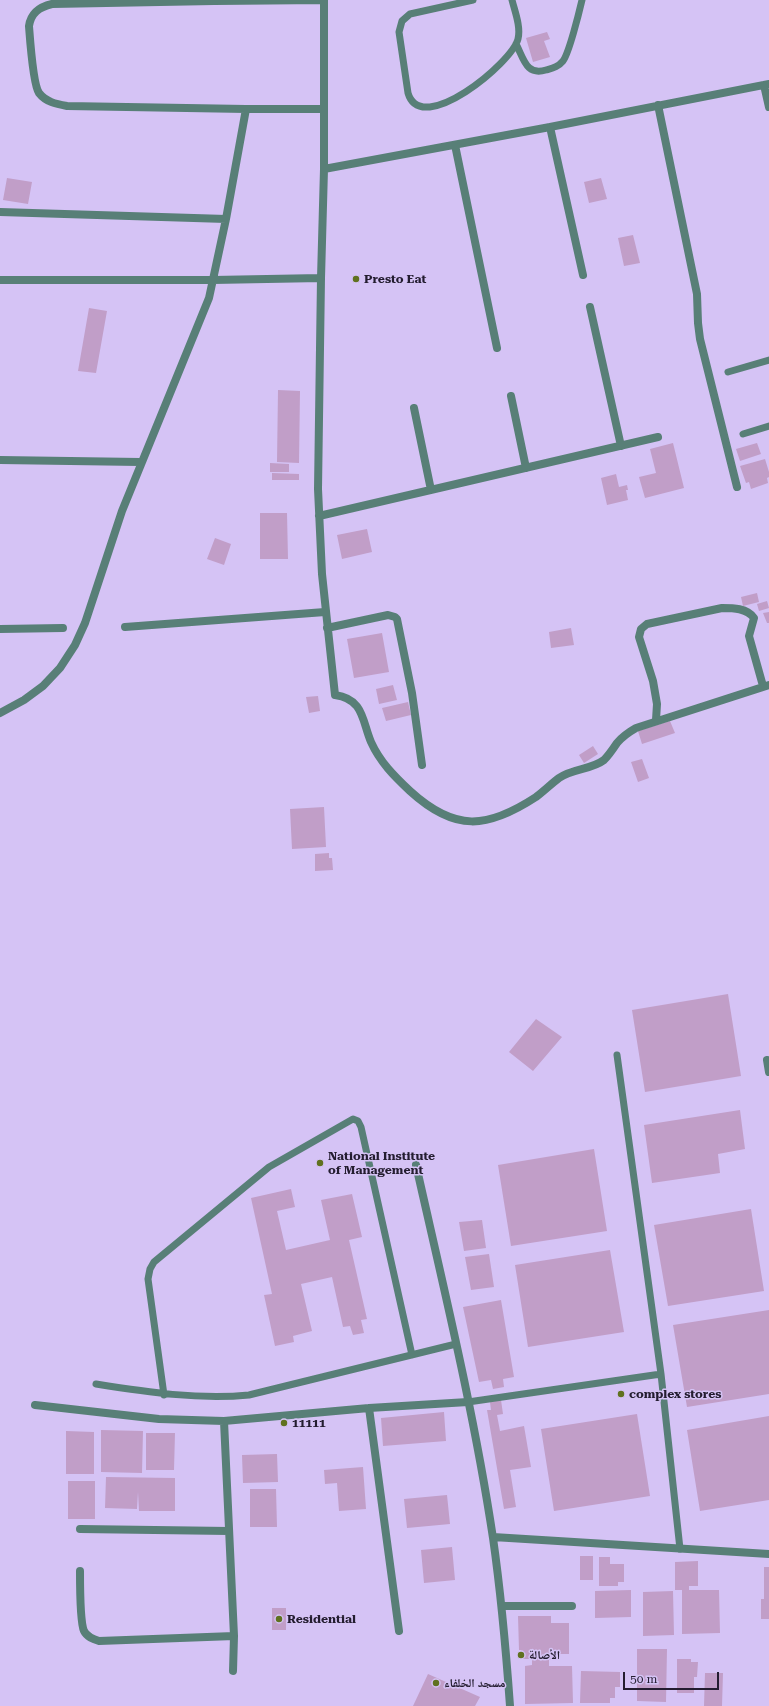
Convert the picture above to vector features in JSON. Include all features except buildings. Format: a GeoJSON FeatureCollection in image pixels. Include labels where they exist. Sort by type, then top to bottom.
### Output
{"type":"FeatureCollection","features":[{"type":"Feature","properties":{"kind":"street"},"geometry":{"type":"LineString","coordinates":[[324,109],[67,106],[55,104],[45,99],[38,92],[29,26],[32,15],[39,8],[52,4],[214,0],[324,0],[324,109],[324,169],[320,278],[318,457],[319,516],[325,612],[335,695],[352,701],[360,710],[374,749],[392,774],[425,805],[451,819],[473,821],[485,820],[507,812],[536,796],[568,773],[598,763],[609,755],[628,733],[636,728],[656,720],[766,686],[749,636],[754,618],[751,614],[731,608],[722,608],[647,624],[641,629],[639,637],[653,681],[657,704],[656,720]]}},
{"type":"Feature","properties":{"kind":"street"},"geometry":{"type":"LineString","coordinates":[[324,169],[550,127],[766,84],[769,107]]}},
{"type":"Feature","properties":{"kind":"street"},"geometry":{"type":"LineString","coordinates":[[658,105],[697,294],[700,338],[737,487]]}},
{"type":"Feature","properties":{"kind":"street"},"geometry":{"type":"LineString","coordinates":[[0,712],[24,700],[43,686],[60,668],[75,646],[86,623],[122,511],[140,462],[191,343],[208,298],[226,219],[246,109]]}},
{"type":"Feature","properties":{"kind":"street"},"geometry":{"type":"LineString","coordinates":[[550,127],[583,275]]}},
{"type":"Feature","properties":{"kind":"street"},"geometry":{"type":"LineString","coordinates":[[455,145],[497,348]]}},
{"type":"Feature","properties":{"kind":"street"},"geometry":{"type":"LineString","coordinates":[[0,212],[226,219]]}},
{"type":"Feature","properties":{"kind":"street"},"geometry":{"type":"LineString","coordinates":[[0,280],[213,280],[320,278]]}},
{"type":"Feature","properties":{"kind":"street"},"geometry":{"type":"LineString","coordinates":[[590,307],[621,446]]}},
{"type":"Feature","properties":{"kind":"street"},"geometry":{"type":"LineString","coordinates":[[511,396],[526,468]]}},
{"type":"Feature","properties":{"kind":"street"},"geometry":{"type":"LineString","coordinates":[[414,408],[431,490]]}},
{"type":"Feature","properties":{"kind":"street"},"geometry":{"type":"LineString","coordinates":[[319,516],[658,437]]}},
{"type":"Feature","properties":{"kind":"street"},"geometry":{"type":"LineString","coordinates":[[0,460],[140,462]]}},
{"type":"Feature","properties":{"kind":"street"},"geometry":{"type":"LineString","coordinates":[[125,627],[325,612]]}},
{"type":"Feature","properties":{"kind":"street"},"geometry":{"type":"LineString","coordinates":[[327,628],[388,616],[398,619],[412,693],[422,765]]}},
{"type":"Feature","properties":{"kind":"street"},"geometry":{"type":"LineString","coordinates":[[0,629],[63,628]]}},
{"type":"Feature","properties":{"kind":"street"},"geometry":{"type":"LineString","coordinates":[[768,1058],[769,1072]]}},
{"type":"Feature","properties":{"kind":"street"},"geometry":{"type":"LineString","coordinates":[[416,1165],[456,1344],[493,1537],[502,1606],[510,1706]]}},
{"type":"Feature","properties":{"kind":"street"},"geometry":{"type":"LineString","coordinates":[[35,1405],[159,1419],[224,1422],[369,1408],[468,1402]]}},
{"type":"Feature","properties":{"kind":"street"},"geometry":{"type":"LineString","coordinates":[[369,1408],[399,1631]]}},
{"type":"Feature","properties":{"kind":"street"},"geometry":{"type":"LineString","coordinates":[[224,1422],[234,1636],[233,1671]]}},
{"type":"Feature","properties":{"kind":"street"},"geometry":{"type":"LineString","coordinates":[[80,1529],[228,1531]]}},
{"type":"Feature","properties":{"kind":"street"},"geometry":{"type":"LineString","coordinates":[[493,1537],[769,1554]]}},
{"type":"Feature","properties":{"kind":"street"},"geometry":{"type":"LineString","coordinates":[[80,1571],[82,1626],[88,1636],[93,1640],[234,1636]]}},
{"type":"Feature","properties":{"kind":"street"},"geometry":{"type":"LineString","coordinates":[[502,1606],[572,1606]]}},
{"type":"Feature","properties":{"kind":"lane"},"geometry":{"type":"LineString","coordinates":[[473,0],[410,14],[402,21],[400,32],[408,93],[413,103],[418,106],[430,107],[440,105],[458,97],[482,80],[506,57],[516,44],[519,37],[519,29],[512,0]]}},
{"type":"Feature","properties":{"kind":"lane"},"geometry":{"type":"LineString","coordinates":[[516,44],[531,70],[540,71],[559,65],[566,54],[582,0]]}},
{"type":"Feature","properties":{"kind":"lane"},"geometry":{"type":"LineString","coordinates":[[728,372],[769,360]]}},
{"type":"Feature","properties":{"kind":"lane"},"geometry":{"type":"LineString","coordinates":[[743,434],[769,426]]}},
{"type":"Feature","properties":{"kind":"lane"},"geometry":{"type":"LineString","coordinates":[[617,1056],[660,1374],[680,1549]]}},
{"type":"Feature","properties":{"kind":"lane"},"geometry":{"type":"LineString","coordinates":[[164,1395],[148,1279],[150,1269],[154,1262],[269,1167],[353,1119],[358,1121],[361,1128],[412,1355]]}},
{"type":"Feature","properties":{"kind":"lane"},"geometry":{"type":"LineString","coordinates":[[96,1384],[164,1395],[230,1397],[249,1395],[456,1344]]}},
{"type":"Feature","properties":{"kind":"lane"},"geometry":{"type":"LineString","coordinates":[[468,1402],[660,1374]]}},
{"type":"Feature","properties":{"kind":"place","name":"Presto Eat"},"geometry":{"type":"Point","coordinates":[356,279]}},
{"type":"Feature","properties":{"kind":"place","name":"National Institute of Management"},"geometry":{"type":"Point","coordinates":[320,1163]}},
{"type":"Feature","properties":{"kind":"place","name":"complex stores"},"geometry":{"type":"Point","coordinates":[621,1394]}},
{"type":"Feature","properties":{"kind":"place","name":"11111"},"geometry":{"type":"Point","coordinates":[284,1423]}},
{"type":"Feature","properties":{"kind":"place","name":"Residential"},"geometry":{"type":"Point","coordinates":[279,1619]}},
{"type":"Feature","properties":{"kind":"place","name":"الأصالة"},"geometry":{"type":"Point","coordinates":[521,1655]}},
{"type":"Feature","properties":{"kind":"place","name":"مسجد الخلفاء"},"geometry":{"type":"Point","coordinates":[436,1683]}}]}
